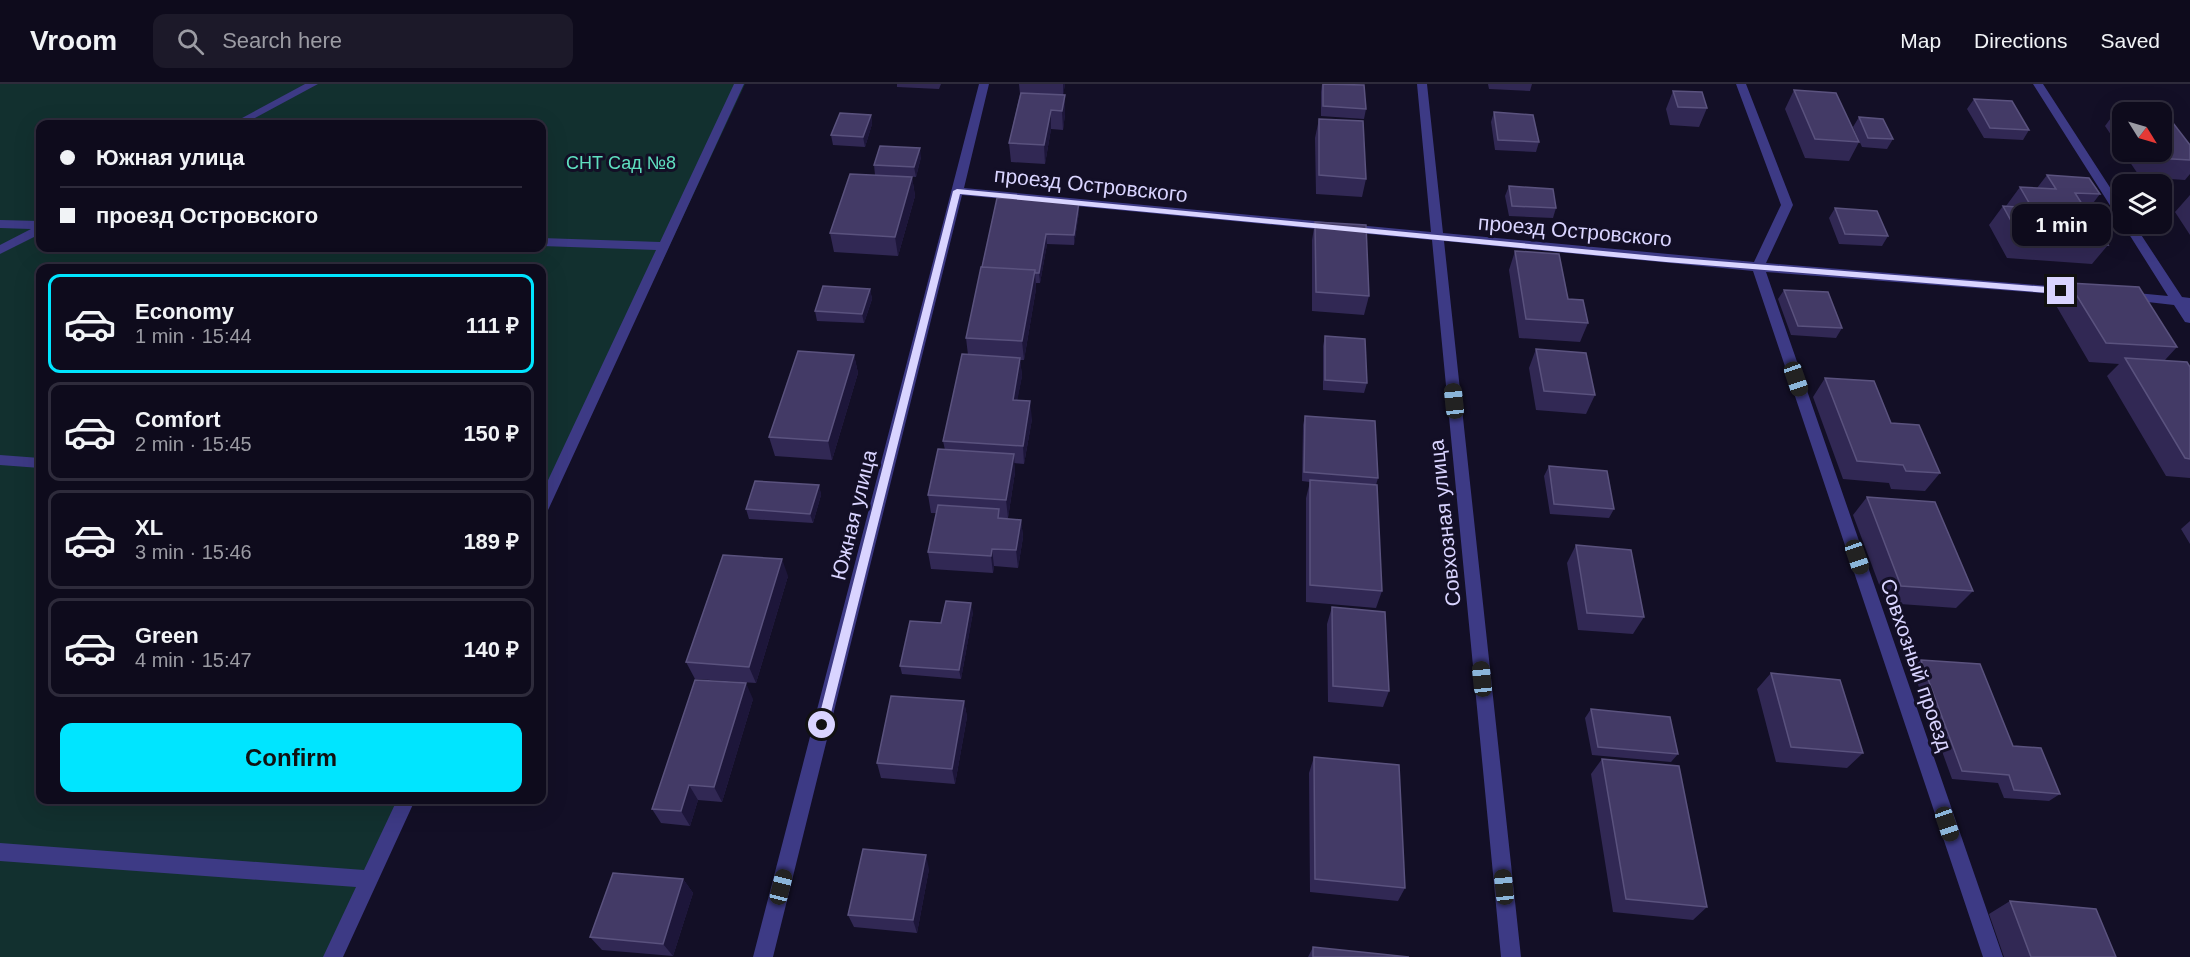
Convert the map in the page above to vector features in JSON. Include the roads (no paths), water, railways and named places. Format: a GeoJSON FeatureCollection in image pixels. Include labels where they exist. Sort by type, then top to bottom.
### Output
{"type":"FeatureCollection","features":[{"type":"Feature","properties":{"kind":"street"},"geometry":{"type":"LineString","coordinates":[[245,120],[313,84]]}},
{"type":"Feature","properties":{"kind":"street"},"geometry":{"type":"LineString","coordinates":[[546,498],[740,84]]}},
{"type":"Feature","properties":{"kind":"street","name":"Южная улица"},"geometry":{"type":"LineString","coordinates":[[764,957],[984,84]]}},
{"type":"Feature","properties":{"kind":"street","name":"Совхозная улица"},"geometry":{"type":"LineString","coordinates":[[1422,84],[1511,957]]}},
{"type":"Feature","properties":{"kind":"street"},"geometry":{"type":"LineString","coordinates":[[1741,84],[1787,205],[1758,267]]}},
{"type":"Feature","properties":{"kind":"street"},"geometry":{"type":"LineString","coordinates":[[2038,84],[2112,199]]}},
{"type":"Feature","properties":{"kind":"street","name":"проезд Островского"},"geometry":{"type":"LineString","coordinates":[[957,191],[1758,267],[2184,301]]}},
{"type":"Feature","properties":{"kind":"street"},"geometry":{"type":"LineString","coordinates":[[0,224],[36,227]]}},
{"type":"Feature","properties":{"kind":"street"},"geometry":{"type":"LineString","coordinates":[[0,250],[36,229]]}},
{"type":"Feature","properties":{"kind":"street"},"geometry":{"type":"LineString","coordinates":[[2135,234],[2184,301],[2190,319]]}},
{"type":"Feature","properties":{"kind":"street"},"geometry":{"type":"LineString","coordinates":[[546,242],[664,246]]}},
{"type":"Feature","properties":{"kind":"street","name":"Совхозный проезд"},"geometry":{"type":"LineString","coordinates":[[1758,267],[1993,957]]}},
{"type":"Feature","properties":{"kind":"street"},"geometry":{"type":"LineString","coordinates":[[0,460],[36,463]]}},
{"type":"Feature","properties":{"kind":"street"},"geometry":{"type":"LineString","coordinates":[[333,957],[404,804]]}},
{"type":"Feature","properties":{"kind":"street"},"geometry":{"type":"LineString","coordinates":[[0,852],[369,879]]}},
{"type":"Feature","properties":{"kind":"park label","name":"СНТ Сад №8"},"geometry":{"type":"Point","coordinates":[621,163]}}]}
